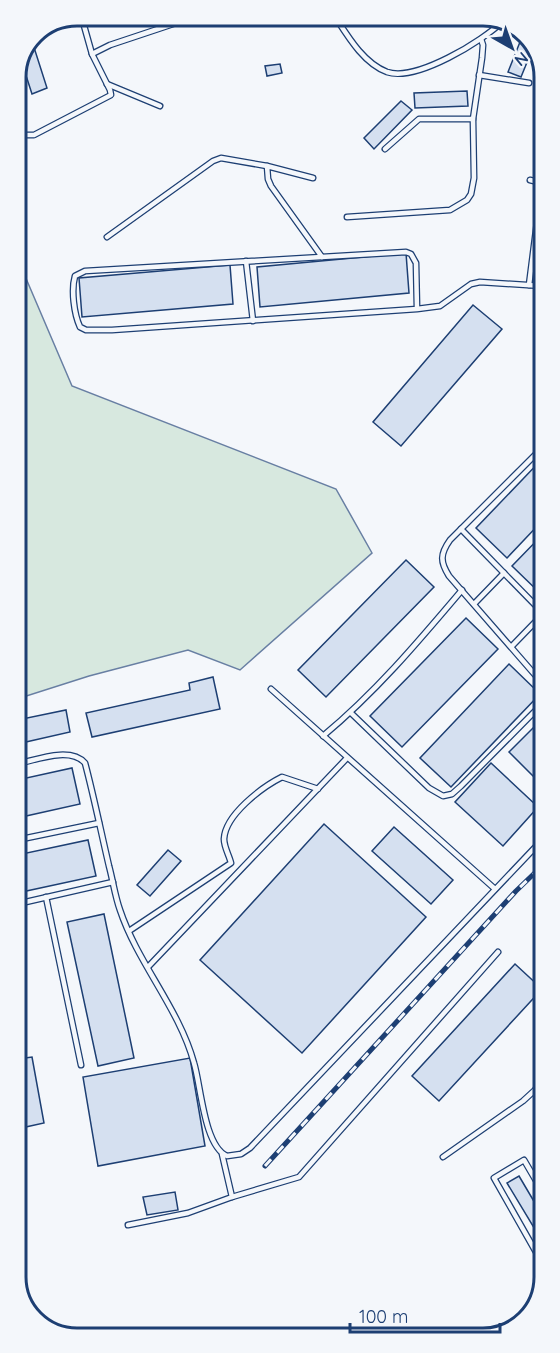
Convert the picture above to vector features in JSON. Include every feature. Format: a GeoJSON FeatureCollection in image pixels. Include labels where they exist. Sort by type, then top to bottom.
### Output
{"type":"FeatureCollection","features":[{"type":"Feature","properties":{"kind":"lane"},"geometry":{"type":"LineString","coordinates":[[26,135],[34,135],[107,98],[111,93],[92,54],[84,26]]}},
{"type":"Feature","properties":{"kind":"lane"},"geometry":{"type":"LineString","coordinates":[[92,54],[110,45],[167,26]]}},
{"type":"Feature","properties":{"kind":"lane"},"geometry":{"type":"LineString","coordinates":[[341,26],[364,55],[390,73],[406,73],[424,68],[463,51],[495,27]]}},
{"type":"Feature","properties":{"kind":"lane"},"geometry":{"type":"LineString","coordinates":[[347,217],[450,210],[462,204],[471,194],[473,187],[473,119],[483,45],[481,39]]}},
{"type":"Feature","properties":{"kind":"lane"},"geometry":{"type":"LineString","coordinates":[[479,75],[529,83]]}},
{"type":"Feature","properties":{"kind":"lane"},"geometry":{"type":"LineString","coordinates":[[107,84],[160,106]]}},
{"type":"Feature","properties":{"kind":"lane"},"geometry":{"type":"LineString","coordinates":[[385,149],[419,119],[473,119]]}},
{"type":"Feature","properties":{"kind":"lane"},"geometry":{"type":"LineString","coordinates":[[107,237],[213,161],[221,158],[267,166],[313,178]]}},
{"type":"Feature","properties":{"kind":"lane"},"geometry":{"type":"LineString","coordinates":[[267,166],[271,186],[322,257]]}},
{"type":"Feature","properties":{"kind":"lane"},"geometry":{"type":"LineString","coordinates":[[530,180],[534,181]]}},
{"type":"Feature","properties":{"kind":"lane"},"geometry":{"type":"LineString","coordinates":[[529,285],[534,246]]}},
{"type":"Feature","properties":{"kind":"lane"},"geometry":{"type":"LineString","coordinates":[[417,309],[416,263],[411,254],[406,252],[85,271],[75,276],[74,282],[76,315],[80,327],[86,330],[417,309],[440,306],[471,284],[480,282],[534,285]]}},
{"type":"Feature","properties":{"kind":"lane"},"geometry":{"type":"LineString","coordinates":[[246,261],[253,321]]}},
{"type":"Feature","properties":{"kind":"lane"},"geometry":{"type":"LineString","coordinates":[[534,456],[442,550],[441,560],[449,576],[534,673]]}},
{"type":"Feature","properties":{"kind":"lane"},"geometry":{"type":"LineString","coordinates":[[461,529],[534,604]]}},
{"type":"Feature","properties":{"kind":"lane"},"geometry":{"type":"LineString","coordinates":[[474,604],[504,573]]}},
{"type":"Feature","properties":{"kind":"lane"},"geometry":{"type":"LineString","coordinates":[[323,736],[351,713],[414,647],[462,590]]}},
{"type":"Feature","properties":{"kind":"lane"},"geometry":{"type":"LineString","coordinates":[[512,646],[534,623]]}},
{"type":"Feature","properties":{"kind":"lane"},"geometry":{"type":"LineString","coordinates":[[271,689],[495,889]]}},
{"type":"Feature","properties":{"kind":"lane"},"geometry":{"type":"LineString","coordinates":[[351,713],[429,788],[443,796],[452,794],[461,786],[534,711]]}},
{"type":"Feature","properties":{"kind":"lane"},"geometry":{"type":"LineString","coordinates":[[26,762],[73,755],[85,763],[120,910],[192,1056],[207,1124],[215,1145],[222,1154],[232,1197]]}},
{"type":"Feature","properties":{"kind":"lane"},"geometry":{"type":"LineString","coordinates":[[148,967],[347,758]]}},
{"type":"Feature","properties":{"kind":"lane"},"geometry":{"type":"LineString","coordinates":[[129,931],[231,863],[224,842],[225,831],[245,802],[266,785],[282,777],[318,789]]}},
{"type":"Feature","properties":{"kind":"lane"},"geometry":{"type":"LineString","coordinates":[[26,838],[99,824]]}},
{"type":"Feature","properties":{"kind":"lane"},"geometry":{"type":"LineString","coordinates":[[222,1154],[231,1156],[241,1154],[250,1148],[534,848]]}},
{"type":"Feature","properties":{"kind":"lane"},"geometry":{"type":"LineString","coordinates":[[26,902],[113,882]]}},
{"type":"Feature","properties":{"kind":"lane"},"geometry":{"type":"LineString","coordinates":[[46,897],[81,1065]]}},
{"type":"Feature","properties":{"kind":"lane"},"geometry":{"type":"LineString","coordinates":[[128,1225],[188,1213],[299,1177],[498,952]]}},
{"type":"Feature","properties":{"kind":"lane"},"geometry":{"type":"LineString","coordinates":[[443,1157],[534,1091]]}},
{"type":"Feature","properties":{"kind":"lane"},"geometry":{"type":"LineString","coordinates":[[534,1177],[524,1160],[494,1178],[534,1249]]}},
{"type":"Feature","properties":{"kind":"shaded area"},"geometry":{"type":"Polygon","coordinates":[[[26,278],[72,386],[336,489],[372,553],[240,670],[188,650],[89,676],[26,696],[26,278]]]}},
{"type":"Feature","properties":{"kind":"building"},"geometry":{"type":"Polygon","coordinates":[[[520,41],[530,55],[521,77],[508,72],[520,41]]]}},
{"type":"Feature","properties":{"kind":"building"},"geometry":{"type":"Polygon","coordinates":[[[34,48],[47,88],[32,94],[26,75],[26,66],[34,48]]]}},
{"type":"Feature","properties":{"kind":"building"},"geometry":{"type":"Polygon","coordinates":[[[280,64],[282,73],[267,76],[265,66],[280,64]]]}},
{"type":"Feature","properties":{"kind":"building"},"geometry":{"type":"Polygon","coordinates":[[[467,91],[468,106],[415,108],[414,93],[467,91]]]}},
{"type":"Feature","properties":{"kind":"building"},"geometry":{"type":"Polygon","coordinates":[[[401,101],[412,110],[374,149],[364,138],[401,101]]]}},
{"type":"Feature","properties":{"kind":"building"},"geometry":{"type":"Polygon","coordinates":[[[406,253],[409,293],[260,307],[257,267],[406,253]]]}},
{"type":"Feature","properties":{"kind":"building"},"geometry":{"type":"Polygon","coordinates":[[[230,265],[233,304],[82,317],[79,278],[230,265]]]}},
{"type":"Feature","properties":{"kind":"building"},"geometry":{"type":"Polygon","coordinates":[[[473,305],[502,329],[401,446],[373,422],[473,305]]]}},
{"type":"Feature","properties":{"kind":"building"},"geometry":{"type":"Polygon","coordinates":[[[534,467],[534,530],[507,558],[476,528],[534,467]]]}},
{"type":"Feature","properties":{"kind":"building"},"geometry":{"type":"Polygon","coordinates":[[[534,543],[534,587],[512,566],[534,543]]]}},
{"type":"Feature","properties":{"kind":"building"},"geometry":{"type":"Polygon","coordinates":[[[406,560],[434,587],[326,697],[298,670],[406,560]]]}},
{"type":"Feature","properties":{"kind":"building"},"geometry":{"type":"Polygon","coordinates":[[[466,618],[498,649],[402,747],[370,716],[466,618]]]}},
{"type":"Feature","properties":{"kind":"building"},"geometry":{"type":"Polygon","coordinates":[[[509,664],[534,688],[534,700],[451,787],[420,758],[509,664]]]}},
{"type":"Feature","properties":{"kind":"building"},"geometry":{"type":"Polygon","coordinates":[[[213,677],[220,709],[92,737],[86,713],[190,690],[189,683],[213,677]]]}},
{"type":"Feature","properties":{"kind":"building"},"geometry":{"type":"Polygon","coordinates":[[[66,710],[70,732],[26,742],[26,718],[66,710]]]}},
{"type":"Feature","properties":{"kind":"building"},"geometry":{"type":"Polygon","coordinates":[[[534,727],[534,777],[509,752],[534,727]]]}},
{"type":"Feature","properties":{"kind":"building"},"geometry":{"type":"Polygon","coordinates":[[[491,763],[534,803],[534,811],[503,846],[455,802],[491,763]]]}},
{"type":"Feature","properties":{"kind":"building"},"geometry":{"type":"Polygon","coordinates":[[[72,768],[80,804],[26,816],[26,778],[72,768]]]}},
{"type":"Feature","properties":{"kind":"building"},"geometry":{"type":"Polygon","coordinates":[[[324,824],[426,917],[302,1053],[200,960],[324,824]]]}},
{"type":"Feature","properties":{"kind":"building"},"geometry":{"type":"Polygon","coordinates":[[[394,827],[453,880],[431,904],[372,851],[394,827]]]}},
{"type":"Feature","properties":{"kind":"building"},"geometry":{"type":"Polygon","coordinates":[[[88,840],[96,876],[26,891],[26,853],[88,840]]]}},
{"type":"Feature","properties":{"kind":"building"},"geometry":{"type":"Polygon","coordinates":[[[168,850],[181,861],[150,896],[137,885],[168,850]]]}},
{"type":"Feature","properties":{"kind":"building"},"geometry":{"type":"Polygon","coordinates":[[[104,914],[134,1058],[98,1066],[67,922],[104,914]]]}},
{"type":"Feature","properties":{"kind":"building"},"geometry":{"type":"Polygon","coordinates":[[[515,964],[534,982],[534,998],[439,1101],[412,1076],[515,964]]]}},
{"type":"Feature","properties":{"kind":"building"},"geometry":{"type":"Polygon","coordinates":[[[32,1057],[44,1123],[26,1127],[26,1058],[32,1057]]]}},
{"type":"Feature","properties":{"kind":"building"},"geometry":{"type":"Polygon","coordinates":[[[190,1058],[205,1146],[98,1166],[83,1077],[190,1058]]]}},
{"type":"Feature","properties":{"kind":"building"},"geometry":{"type":"Polygon","coordinates":[[[519,1176],[534,1201],[534,1228],[507,1183],[519,1176]]]}},
{"type":"Feature","properties":{"kind":"building"},"geometry":{"type":"Polygon","coordinates":[[[175,1192],[178,1210],[147,1215],[143,1197],[175,1192]]]}},
{"type":"Feature","properties":{"kind":"railway"},"geometry":{"type":"LineString","coordinates":[[265,1166],[534,874]]}}]}
